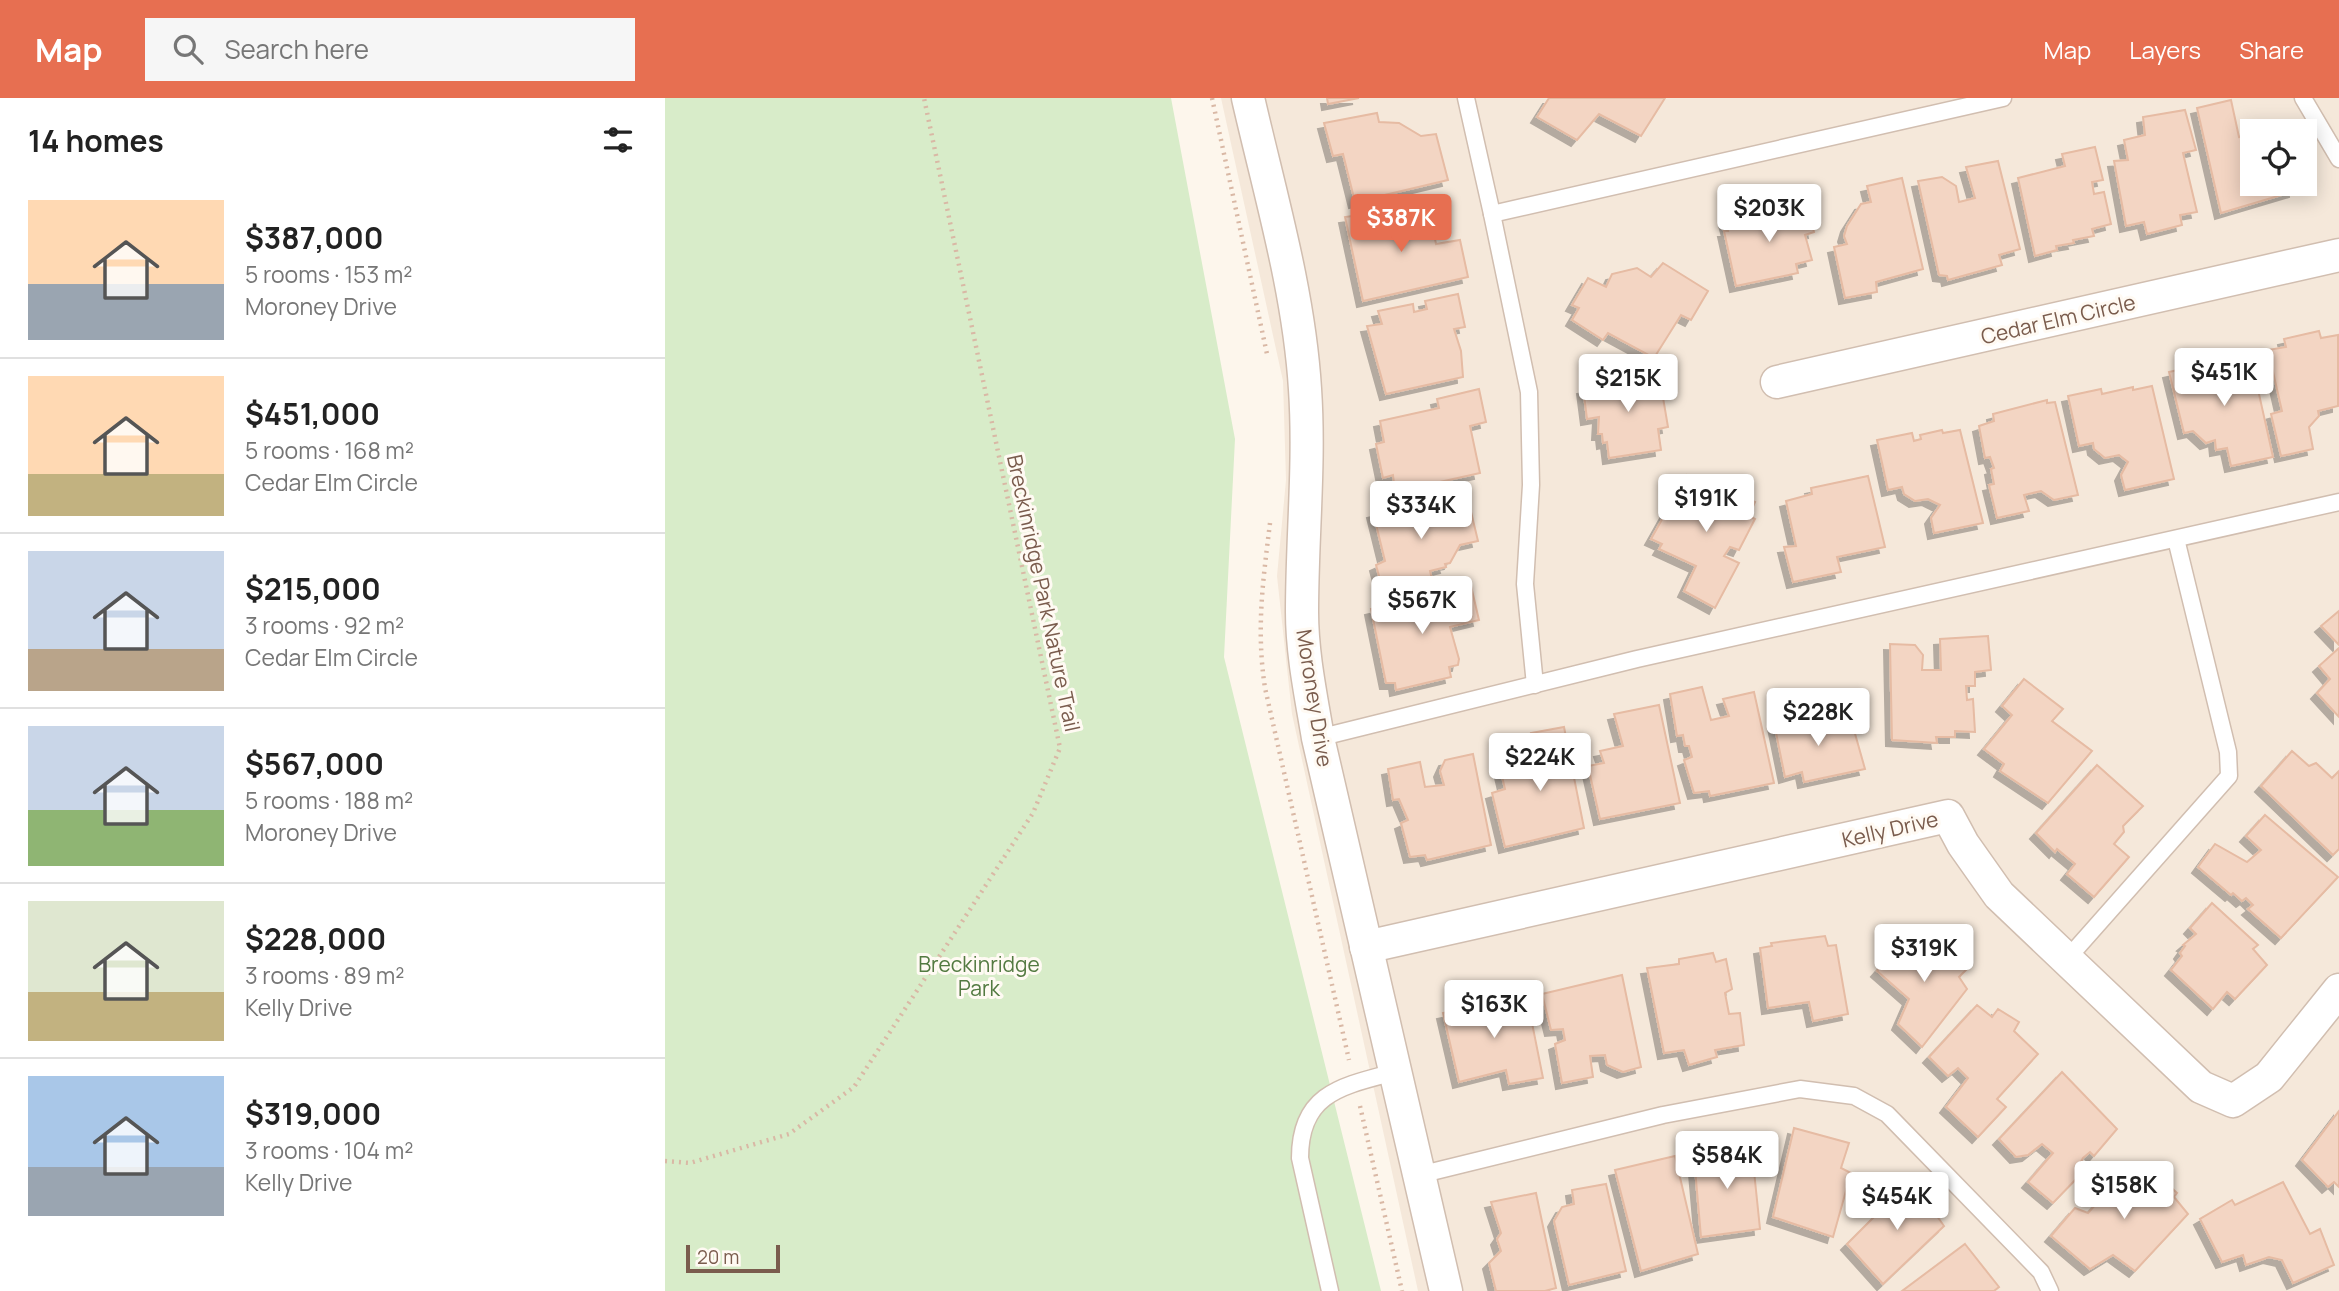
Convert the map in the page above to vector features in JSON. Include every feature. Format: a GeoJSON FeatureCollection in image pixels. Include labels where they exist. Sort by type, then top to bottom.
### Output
{"type":"FeatureCollection","features":[{"type":"Feature","properties":{"kind":"street","name":"Moroney Drive"},"geometry":{"type":"LineString","coordinates":[[1248,98],[1290,285],[1305,387],[1308,449],[1302,614],[1307,676],[1318,738],[1446,1291]]}},
{"type":"Feature","properties":{"kind":"street","name":"Cedar Elm Circle"},"geometry":{"type":"LineString","coordinates":[[1777,383],[2339,255]]}},
{"type":"Feature","properties":{"kind":"street","name":"Kelly Drive"},"geometry":{"type":"LineString","coordinates":[[1366,947],[1948,816],[1963,844],[1999,895],[2201,1087],[2233,1101],[2269,1077],[2339,990]]}},
{"type":"Feature","properties":{"kind":"lane"},"geometry":{"type":"LineString","coordinates":[[1466,98],[1529,392],[1531,485],[1525,584],[1535,685]]}},
{"type":"Feature","properties":{"kind":"lane"},"geometry":{"type":"LineString","coordinates":[[1492,214],[2003,98]]}},
{"type":"Feature","properties":{"kind":"lane"},"geometry":{"type":"LineString","coordinates":[[2304,98],[2339,159]]}},
{"type":"Feature","properties":{"kind":"lane"},"geometry":{"type":"LineString","coordinates":[[1318,738],[2096,554],[2339,502]]}},
{"type":"Feature","properties":{"kind":"lane"},"geometry":{"type":"LineString","coordinates":[[2067,959],[2229,776],[2228,752],[2176,538]]}},
{"type":"Feature","properties":{"kind":"lane"},"geometry":{"type":"LineString","coordinates":[[1330,1291],[1300,1158],[1300,1140],[1313,1106],[1339,1086],[1395,1072]]}},
{"type":"Feature","properties":{"kind":"lane"},"geometry":{"type":"LineString","coordinates":[[1419,1175],[1663,1115],[1786,1091],[1800,1089],[1854,1096],[1887,1114],[2041,1272],[2050,1291]]}},
{"type":"Feature","properties":{"kind":"path","name":"Breckinridge Park Nature Trail"},"geometry":{"type":"LineString","coordinates":[[665,1161],[690,1163],[789,1134],[854,1087],[1033,813],[1060,748],[924,98]]}},
{"type":"Feature","properties":{"kind":"shaded area"},"geometry":{"type":"Polygon","coordinates":[[[1221,98],[2339,98],[2339,1291],[1418,1291],[1292,714],[1277,576],[1286,480],[1283,381],[1221,98]]]}},
{"type":"Feature","properties":{"kind":"green space","name":"Breckinridge Park"},"geometry":{"type":"Polygon","coordinates":[[[665,98],[1171,98],[1235,439],[1224,657],[1381,1291],[665,1291],[665,98]]]}},
{"type":"Feature","properties":{"kind":"building"},"geometry":{"type":"Polygon","coordinates":[[[1327,98],[1359,98],[1328,104],[1327,98]]]}},
{"type":"Feature","properties":{"kind":"building"},"geometry":{"type":"Polygon","coordinates":[[[1549,98],[1665,98],[1641,136],[1599,114],[1577,140],[1537,117],[1549,98]]]}},
{"type":"Feature","properties":{"kind":"building"},"geometry":{"type":"Polygon","coordinates":[[[2231,100],[2240,137],[2240,196],[2278,196],[2221,213],[2197,108],[2231,100]]]}},
{"type":"Feature","properties":{"kind":"building"},"geometry":{"type":"Polygon","coordinates":[[[2185,110],[2196,150],[2183,153],[2197,212],[2180,215],[2182,225],[2147,234],[2144,222],[2126,226],[2114,161],[2128,160],[2124,140],[2145,135],[2143,117],[2185,110]]]}},
{"type":"Feature","properties":{"kind":"building"},"geometry":{"type":"Polygon","coordinates":[[[1377,113],[1379,122],[1399,123],[1421,136],[1436,134],[1448,180],[1355,202],[1343,154],[1333,156],[1324,123],[1377,113]]]}},
{"type":"Feature","properties":{"kind":"building"},"geometry":{"type":"Polygon","coordinates":[[[2095,147],[2103,180],[2092,182],[2094,194],[2104,192],[2111,224],[2092,229],[2094,236],[2073,240],[2074,243],[2056,246],[2057,250],[2035,256],[2018,178],[2065,166],[2062,154],[2095,147]]]}},
{"type":"Feature","properties":{"kind":"building"},"geometry":{"type":"Polygon","coordinates":[[[1998,161],[2020,249],[1999,255],[2002,265],[1948,280],[1947,276],[1939,275],[1918,181],[1942,177],[1956,186],[1959,202],[1975,198],[1966,167],[1998,161]]]}},
{"type":"Feature","properties":{"kind":"building"},"geometry":{"type":"Polygon","coordinates":[[[1902,178],[1923,269],[1876,282],[1877,292],[1845,298],[1834,247],[1847,244],[1844,236],[1847,226],[1861,204],[1871,202],[1867,186],[1902,178]]]}},
{"type":"Feature","properties":{"kind":"building"},"geometry":{"type":"Polygon","coordinates":[[[1807,201],[1814,232],[1805,235],[1812,260],[1796,264],[1798,273],[1736,286],[1724,231],[1728,231],[1725,220],[1755,213],[1757,225],[1769,221],[1766,210],[1807,201]]]}},
{"type":"Feature","properties":{"kind":"building"},"geometry":{"type":"Polygon","coordinates":[[[1429,209],[1436,244],[1460,240],[1468,277],[1363,301],[1345,217],[1395,210],[1396,216],[1429,209]]]}},
{"type":"Feature","properties":{"kind":"building"},"geometry":{"type":"Polygon","coordinates":[[[1663,263],[1708,291],[1691,320],[1681,315],[1654,358],[1608,333],[1603,340],[1572,320],[1579,308],[1572,305],[1588,278],[1606,287],[1612,274],[1637,268],[1651,277],[1663,263]]]}},
{"type":"Feature","properties":{"kind":"building"},"geometry":{"type":"Polygon","coordinates":[[[1458,294],[1465,327],[1454,329],[1461,351],[1463,377],[1386,394],[1367,326],[1382,324],[1378,311],[1413,304],[1414,312],[1427,309],[1425,301],[1458,294]]]}},
{"type":"Feature","properties":{"kind":"building"},"geometry":{"type":"Polygon","coordinates":[[[2319,331],[2321,338],[2338,335],[2338,406],[2318,411],[2319,416],[2309,427],[2313,449],[2281,456],[2271,414],[2282,411],[2268,350],[2286,347],[2284,339],[2319,331]]]}},
{"type":"Feature","properties":{"kind":"building"},"geometry":{"type":"Polygon","coordinates":[[[2243,355],[2244,359],[2251,358],[2273,457],[2231,466],[2227,448],[2216,450],[2215,440],[2206,443],[2193,431],[2184,433],[2169,372],[2243,355]]]}},
{"type":"Feature","properties":{"kind":"building"},"geometry":{"type":"Polygon","coordinates":[[[1659,374],[1668,427],[1658,429],[1661,450],[1609,458],[1607,442],[1603,443],[1602,434],[1598,434],[1599,417],[1587,419],[1583,388],[1597,385],[1596,382],[1659,374]]]}},
{"type":"Feature","properties":{"kind":"building"},"geometry":{"type":"Polygon","coordinates":[[[2152,386],[2174,479],[2125,490],[2121,475],[2128,462],[2119,455],[2105,458],[2094,449],[2093,443],[2079,446],[2068,396],[2101,389],[2102,394],[2152,386]]]}},
{"type":"Feature","properties":{"kind":"building"},"geometry":{"type":"Polygon","coordinates":[[[1479,389],[1486,422],[1470,426],[1480,473],[1395,492],[1393,475],[1383,478],[1376,444],[1384,442],[1380,421],[1439,408],[1437,399],[1479,389]]]}},
{"type":"Feature","properties":{"kind":"building"},"geometry":{"type":"Polygon","coordinates":[[[2047,400],[2047,403],[2055,402],[2078,495],[2054,500],[2041,491],[2024,495],[2029,511],[1997,518],[1989,485],[1994,484],[1991,469],[1994,468],[1990,457],[1985,458],[1979,426],[1994,421],[1993,414],[2047,400]]]}},
{"type":"Feature","properties":{"kind":"building"},"geometry":{"type":"Polygon","coordinates":[[[1942,430],[1943,433],[1960,430],[1983,523],[1934,533],[1931,518],[1940,505],[1928,499],[1915,501],[1904,494],[1902,487],[1888,490],[1877,440],[1912,433],[1914,441],[1921,439],[1920,435],[1942,430]]]}},
{"type":"Feature","properties":{"kind":"building"},"geometry":{"type":"Polygon","coordinates":[[[1687,475],[1707,483],[1710,479],[1755,502],[1749,516],[1755,519],[1739,550],[1730,547],[1724,556],[1739,563],[1715,608],[1684,591],[1696,566],[1659,549],[1662,544],[1651,539],[1687,475]]]}},
{"type":"Feature","properties":{"kind":"building"},"geometry":{"type":"Polygon","coordinates":[[[1868,476],[1885,547],[1837,557],[1841,572],[1793,582],[1784,547],[1796,546],[1786,501],[1812,494],[1811,488],[1868,476]]]}},
{"type":"Feature","properties":{"kind":"building"},"geometry":{"type":"Polygon","coordinates":[[[1466,491],[1478,541],[1460,545],[1450,563],[1445,564],[1446,567],[1430,571],[1434,587],[1385,598],[1376,565],[1385,561],[1373,512],[1466,491]]]}},
{"type":"Feature","properties":{"kind":"building"},"geometry":{"type":"Polygon","coordinates":[[[1471,586],[1479,620],[1450,627],[1459,659],[1458,665],[1449,667],[1451,677],[1396,690],[1395,683],[1386,683],[1371,609],[1471,586]]]}},
{"type":"Feature","properties":{"kind":"building"},"geometry":{"type":"Polygon","coordinates":[[[2339,611],[2339,645],[2321,626],[2339,611]]]}},
{"type":"Feature","properties":{"kind":"building"},"geometry":{"type":"Polygon","coordinates":[[[1988,636],[1991,670],[1975,672],[1975,686],[1966,686],[1967,700],[1973,699],[1975,732],[1955,731],[1955,737],[1936,737],[1937,743],[1892,740],[1890,644],[1915,645],[1923,655],[1922,670],[1941,670],[1940,639],[1988,636]]]}},
{"type":"Feature","properties":{"kind":"building"},"geometry":{"type":"Polygon","coordinates":[[[2339,648],[2339,717],[2317,693],[2330,679],[2319,666],[2339,648]]]}},
{"type":"Feature","properties":{"kind":"building"},"geometry":{"type":"Polygon","coordinates":[[[2024,679],[2063,709],[2052,721],[2092,751],[2048,803],[2000,771],[2004,764],[1984,749],[2012,715],[2002,706],[2024,679]]]}},
{"type":"Feature","properties":{"kind":"building"},"geometry":{"type":"Polygon","coordinates":[[[1702,687],[1711,720],[1729,716],[1723,699],[1754,692],[1774,783],[1710,796],[1709,791],[1694,793],[1684,760],[1692,757],[1689,746],[1685,746],[1683,735],[1677,736],[1670,694],[1702,687]]]}},
{"type":"Feature","properties":{"kind":"building"},"geometry":{"type":"Polygon","coordinates":[[[1659,705],[1680,803],[1600,819],[1588,766],[1604,763],[1600,751],[1623,746],[1614,714],[1659,705]]]}},
{"type":"Feature","properties":{"kind":"building"},"geometry":{"type":"Polygon","coordinates":[[[1803,715],[1807,726],[1850,716],[1865,769],[1804,782],[1802,772],[1785,777],[1774,723],[1803,715]]]}},
{"type":"Feature","properties":{"kind":"building"},"geometry":{"type":"Polygon","coordinates":[[[1564,727],[1584,828],[1505,847],[1492,793],[1505,789],[1501,772],[1521,767],[1519,753],[1535,750],[1531,733],[1564,727]]]}},
{"type":"Feature","properties":{"kind":"building"},"geometry":{"type":"Polygon","coordinates":[[[2292,751],[2309,766],[2316,763],[2332,778],[2339,771],[2339,849],[2333,855],[2261,786],[2292,751]]]}},
{"type":"Feature","properties":{"kind":"building"},"geometry":{"type":"Polygon","coordinates":[[[1473,754],[1491,845],[1427,860],[1425,855],[1410,857],[1401,823],[1408,820],[1399,799],[1393,800],[1388,769],[1420,762],[1425,787],[1444,785],[1440,771],[1445,760],[1473,754]]]}},
{"type":"Feature","properties":{"kind":"building"},"geometry":{"type":"Polygon","coordinates":[[[2097,765],[2143,806],[2123,826],[2124,832],[2114,844],[2129,857],[2094,897],[2067,874],[2075,864],[2057,849],[2055,852],[2036,833],[2097,765]]]}},
{"type":"Feature","properties":{"kind":"building"},"geometry":{"type":"Polygon","coordinates":[[[2265,815],[2338,877],[2281,938],[2248,909],[2253,905],[2246,898],[2242,901],[2233,893],[2231,895],[2198,867],[2215,844],[2247,862],[2261,850],[2246,836],[2265,815]]]}},
{"type":"Feature","properties":{"kind":"building"},"geometry":{"type":"Polygon","coordinates":[[[2212,903],[2258,945],[2253,949],[2267,965],[2235,999],[2227,992],[2213,1009],[2171,970],[2182,956],[2180,953],[2185,946],[2183,945],[2196,934],[2190,928],[2212,903]]]}},
{"type":"Feature","properties":{"kind":"building"},"geometry":{"type":"Polygon","coordinates":[[[1915,928],[1966,970],[1959,977],[1967,989],[1922,1047],[1898,1024],[1909,999],[1877,971],[1915,928]]]}},
{"type":"Feature","properties":{"kind":"building"},"geometry":{"type":"Polygon","coordinates":[[[1825,936],[1828,946],[1836,945],[1848,1014],[1813,1021],[1809,1002],[1768,1008],[1760,948],[1772,946],[1771,943],[1825,936]]]}},
{"type":"Feature","properties":{"kind":"building"},"geometry":{"type":"Polygon","coordinates":[[[1713,953],[1716,962],[1726,959],[1732,989],[1725,993],[1729,1014],[1740,1013],[1744,1045],[1715,1050],[1717,1057],[1689,1065],[1684,1050],[1664,1053],[1647,968],[1679,964],[1679,959],[1713,953]]]}},
{"type":"Feature","properties":{"kind":"building"},"geometry":{"type":"Polygon","coordinates":[[[1622,975],[1641,1067],[1623,1072],[1607,1065],[1605,1055],[1590,1056],[1593,1077],[1562,1083],[1555,1044],[1565,1040],[1563,1029],[1551,1030],[1542,994],[1622,975]]]}},
{"type":"Feature","properties":{"kind":"building"},"geometry":{"type":"Polygon","coordinates":[[[1500,995],[1502,1003],[1527,998],[1543,1078],[1509,1084],[1506,1070],[1459,1082],[1443,1013],[1472,1007],[1470,1002],[1500,995]]]}},
{"type":"Feature","properties":{"kind":"building"},"geometry":{"type":"Polygon","coordinates":[[[1977,1005],[1992,1017],[1998,1009],[2019,1022],[2014,1031],[2038,1054],[1997,1099],[2006,1107],[1978,1137],[1946,1107],[1968,1078],[1958,1068],[1948,1076],[1929,1057],[1977,1005]]]}},
{"type":"Feature","properties":{"kind":"building"},"geometry":{"type":"Polygon","coordinates":[[[2062,1072],[2117,1129],[2094,1156],[2090,1152],[2083,1158],[2076,1171],[2079,1176],[2053,1203],[2028,1182],[2053,1153],[2042,1144],[2028,1155],[2016,1157],[1999,1139],[2062,1072]]]}},
{"type":"Feature","properties":{"kind":"building"},"geometry":{"type":"Polygon","coordinates":[[[2339,1111],[2339,1187],[2334,1182],[2328,1187],[2302,1160],[2339,1111]]]}},
{"type":"Feature","properties":{"kind":"building"},"geometry":{"type":"Polygon","coordinates":[[[1794,1128],[1849,1143],[1841,1168],[1851,1173],[1833,1237],[1773,1217],[1794,1128]]]}},
{"type":"Feature","properties":{"kind":"building"},"geometry":{"type":"Polygon","coordinates":[[[1751,1142],[1760,1229],[1701,1237],[1694,1157],[1719,1156],[1718,1143],[1751,1142]]]}},
{"type":"Feature","properties":{"kind":"building"},"geometry":{"type":"Polygon","coordinates":[[[1675,1156],[1698,1254],[1641,1271],[1615,1170],[1675,1156]]]}},
{"type":"Feature","properties":{"kind":"building"},"geometry":{"type":"Polygon","coordinates":[[[2132,1164],[2141,1172],[2148,1167],[2177,1193],[2174,1197],[2188,1214],[2135,1271],[2113,1255],[2090,1269],[2051,1236],[2075,1208],[2088,1213],[2132,1164]]]}},
{"type":"Feature","properties":{"kind":"building"},"geometry":{"type":"Polygon","coordinates":[[[1913,1178],[1937,1202],[1930,1206],[1944,1226],[1883,1284],[1847,1244],[1913,1178]]]}},
{"type":"Feature","properties":{"kind":"building"},"geometry":{"type":"Polygon","coordinates":[[[2283,1182],[2310,1234],[2320,1229],[2334,1265],[2293,1283],[2282,1260],[2269,1257],[2246,1265],[2243,1255],[2222,1262],[2200,1219],[2232,1200],[2235,1205],[2283,1182]]]}},
{"type":"Feature","properties":{"kind":"building"},"geometry":{"type":"Polygon","coordinates":[[[1606,1184],[1626,1271],[1569,1285],[1554,1221],[1562,1207],[1574,1204],[1572,1190],[1606,1184]]]}},
{"type":"Feature","properties":{"kind":"building"},"geometry":{"type":"Polygon","coordinates":[[[1536,1193],[1556,1288],[1545,1291],[1496,1291],[1489,1263],[1501,1251],[1497,1239],[1501,1233],[1491,1202],[1536,1193]]]}},
{"type":"Feature","properties":{"kind":"building"},"geometry":{"type":"Polygon","coordinates":[[[1965,1244],[1999,1287],[1994,1291],[1902,1291],[1965,1244]]]}}]}
